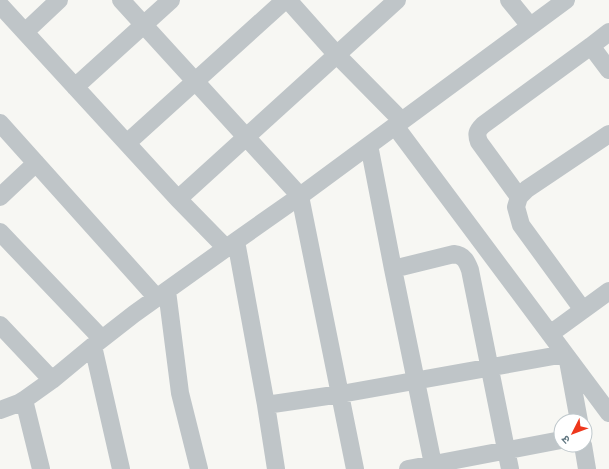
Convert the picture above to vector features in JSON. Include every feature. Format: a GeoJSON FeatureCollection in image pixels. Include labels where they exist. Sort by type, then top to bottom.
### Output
{"type":"FeatureCollection","features":[{"type":"Feature","properties":{"kind":"street"},"geometry":{"type":"LineString","coordinates":[[25,32],[59,0]]}},
{"type":"Feature","properties":{"kind":"street"},"geometry":{"type":"LineString","coordinates":[[121,0],[300,196],[355,469]]}},
{"type":"Feature","properties":{"kind":"street"},"geometry":{"type":"LineString","coordinates":[[75,87],[171,0]]}},
{"type":"Feature","properties":{"kind":"street"},"geometry":{"type":"LineString","coordinates":[[127,143],[285,0]]}},
{"type":"Feature","properties":{"kind":"street"},"geometry":{"type":"LineString","coordinates":[[288,0],[398,123],[566,356],[609,413]]}},
{"type":"Feature","properties":{"kind":"street"},"geometry":{"type":"LineString","coordinates":[[178,199],[398,0]]}},
{"type":"Feature","properties":{"kind":"street"},"geometry":{"type":"LineString","coordinates":[[509,0],[530,26]]}},
{"type":"Feature","properties":{"kind":"street"},"geometry":{"type":"LineString","coordinates":[[0,410],[19,403],[52,380],[134,314],[300,196],[566,0]]}},
{"type":"Feature","properties":{"kind":"street"},"geometry":{"type":"LineString","coordinates":[[0,5],[178,199],[231,244],[266,405],[276,469]]}},
{"type":"Feature","properties":{"kind":"street"},"geometry":{"type":"LineString","coordinates":[[519,197],[479,142],[477,134],[479,129],[609,32]]}},
{"type":"Feature","properties":{"kind":"street"},"geometry":{"type":"LineString","coordinates":[[591,46],[609,70]]}},
{"type":"Feature","properties":{"kind":"street"},"geometry":{"type":"LineString","coordinates":[[0,123],[36,163],[162,294],[180,393],[199,469]]}},
{"type":"Feature","properties":{"kind":"street"},"geometry":{"type":"LineString","coordinates":[[583,310],[521,225],[516,207],[519,197],[528,189],[609,134]]}},
{"type":"Feature","properties":{"kind":"street"},"geometry":{"type":"LineString","coordinates":[[370,144],[393,269],[434,467]]}},
{"type":"Feature","properties":{"kind":"street"},"geometry":{"type":"LineString","coordinates":[[0,197],[36,163]]}},
{"type":"Feature","properties":{"kind":"street"},"geometry":{"type":"LineString","coordinates":[[0,232],[98,343],[121,469]]}},
{"type":"Feature","properties":{"kind":"street"},"geometry":{"type":"LineString","coordinates":[[393,269],[454,254],[460,254],[464,258],[470,270],[510,469]]}},
{"type":"Feature","properties":{"kind":"street"},"geometry":{"type":"LineString","coordinates":[[550,334],[609,291]]}},
{"type":"Feature","properties":{"kind":"street"},"geometry":{"type":"LineString","coordinates":[[0,325],[52,380]]}},
{"type":"Feature","properties":{"kind":"street"},"geometry":{"type":"LineString","coordinates":[[266,405],[341,394],[566,356]]}},
{"type":"Feature","properties":{"kind":"street"},"geometry":{"type":"LineString","coordinates":[[566,356],[577,413]]}},
{"type":"Feature","properties":{"kind":"street"},"geometry":{"type":"LineString","coordinates":[[24,400],[41,469]]}},
{"type":"Feature","properties":{"kind":"street"},"geometry":{"type":"LineString","coordinates":[[408,469],[434,467],[506,450],[553,441]]}},
{"type":"Feature","properties":{"kind":"street"},"geometry":{"type":"LineString","coordinates":[[584,453],[587,469]]}}]}
